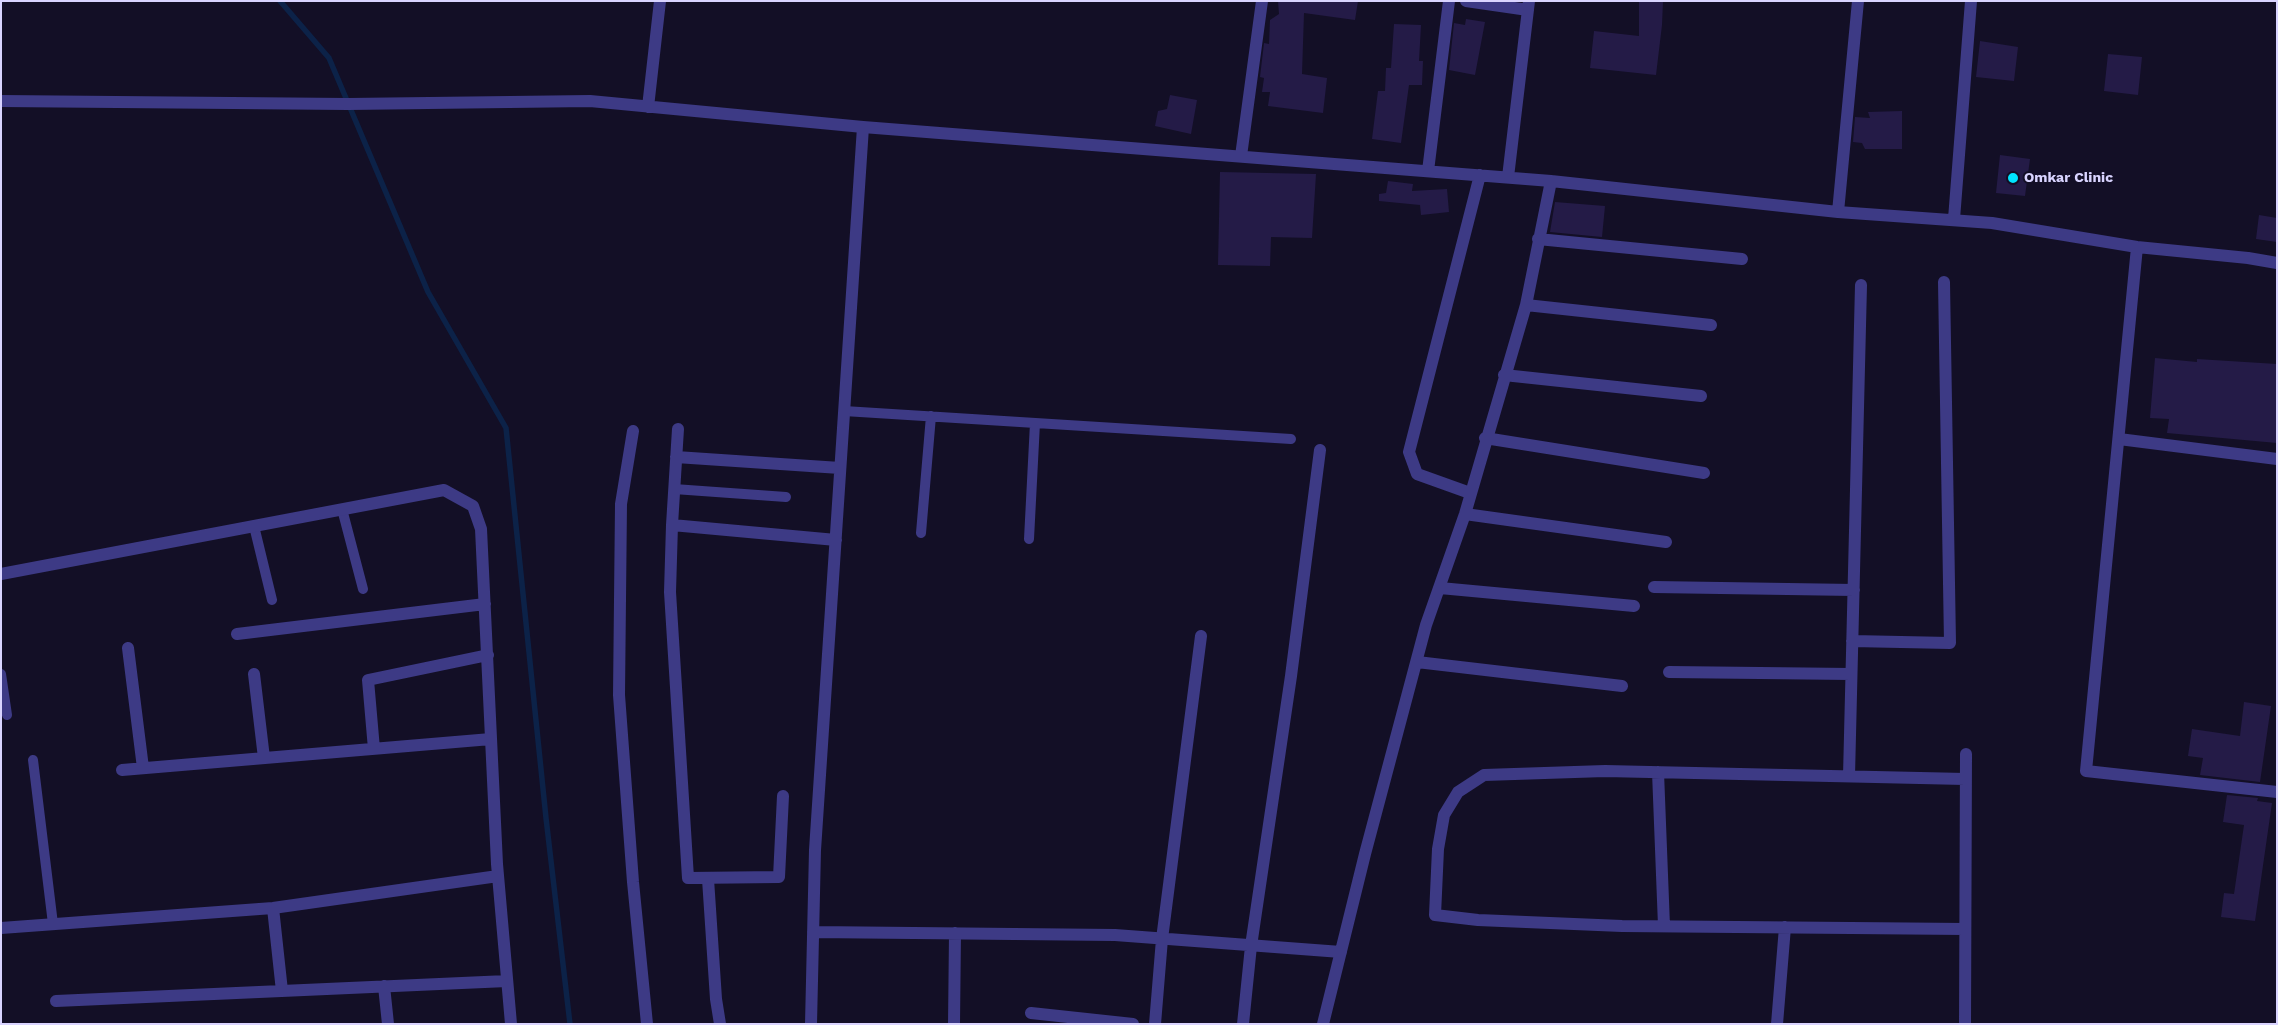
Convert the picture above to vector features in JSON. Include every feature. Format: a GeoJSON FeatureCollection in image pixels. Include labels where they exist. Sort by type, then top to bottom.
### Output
{"type":"FeatureCollection","features":[{"type":"Feature","properties":{"kind":"street"},"geometry":{"type":"LineString","coordinates":[[648,107],[660,1]]}},
{"type":"Feature","properties":{"kind":"street"},"geometry":{"type":"LineString","coordinates":[[1241,156],[1262,1]]}},
{"type":"Feature","properties":{"kind":"street"},"geometry":{"type":"LineString","coordinates":[[1428,171],[1449,1]]}},
{"type":"Feature","properties":{"kind":"street"},"geometry":{"type":"LineString","coordinates":[[1466,1],[1528,6],[1508,177]]}},
{"type":"Feature","properties":{"kind":"street"},"geometry":{"type":"LineString","coordinates":[[1838,212],[1858,1]]}},
{"type":"Feature","properties":{"kind":"street"},"geometry":{"type":"LineString","coordinates":[[1954,219],[1971,1]]}},
{"type":"Feature","properties":{"kind":"street"},"geometry":{"type":"LineString","coordinates":[[1,101],[348,104],[590,101],[862,127],[1508,177],[1838,212],[1954,219],[1992,223],[2137,246],[2277,263]]}},
{"type":"Feature","properties":{"kind":"street"},"geometry":{"type":"LineString","coordinates":[[811,1024],[815,850],[862,127]]}},
{"type":"Feature","properties":{"kind":"street"},"geometry":{"type":"LineString","coordinates":[[1470,493],[1417,474],[1409,452],[1480,175]]}},
{"type":"Feature","properties":{"kind":"street"},"geometry":{"type":"LineString","coordinates":[[1323,1024],[1365,854],[1426,624],[1465,514],[1485,438],[1526,305],[1551,181]]}},
{"type":"Feature","properties":{"kind":"street"},"geometry":{"type":"LineString","coordinates":[[1538,239],[1742,260]]}},
{"type":"Feature","properties":{"kind":"street"},"geometry":{"type":"LineString","coordinates":[[2137,246],[2086,771],[2277,792]]}},
{"type":"Feature","properties":{"kind":"street"},"geometry":{"type":"LineString","coordinates":[[1852,640],[1950,643],[1944,282]]}},
{"type":"Feature","properties":{"kind":"street"},"geometry":{"type":"LineString","coordinates":[[1849,776],[1862,285]]}},
{"type":"Feature","properties":{"kind":"street"},"geometry":{"type":"LineString","coordinates":[[1526,305],[1710,325]]}},
{"type":"Feature","properties":{"kind":"street"},"geometry":{"type":"LineString","coordinates":[[1504,375],[1701,396]]}},
{"type":"Feature","properties":{"kind":"street"},"geometry":{"type":"LineString","coordinates":[[678,429],[670,592],[688,878],[779,877],[783,796]]}},
{"type":"Feature","properties":{"kind":"street"},"geometry":{"type":"LineString","coordinates":[[633,431],[621,504],[619,695],[633,882],[647,1024]]}},
{"type":"Feature","properties":{"kind":"street"},"geometry":{"type":"LineString","coordinates":[[1485,438],[1704,473]]}},
{"type":"Feature","properties":{"kind":"street"},"geometry":{"type":"LineString","coordinates":[[2119,439],[2277,459]]}},
{"type":"Feature","properties":{"kind":"street"},"geometry":{"type":"LineString","coordinates":[[1243,1024],[1251,946],[1291,676],[1320,450]]}},
{"type":"Feature","properties":{"kind":"street"},"geometry":{"type":"LineString","coordinates":[[676,457],[840,468]]}},
{"type":"Feature","properties":{"kind":"street"},"geometry":{"type":"LineString","coordinates":[[1,574],[444,490],[474,506],[481,529],[498,876],[511,1024]]}},
{"type":"Feature","properties":{"kind":"street"},"geometry":{"type":"LineString","coordinates":[[1465,514],[1666,542]]}},
{"type":"Feature","properties":{"kind":"street"},"geometry":{"type":"LineString","coordinates":[[672,525],[836,540]]}},
{"type":"Feature","properties":{"kind":"street"},"geometry":{"type":"LineString","coordinates":[[1654,587],[1854,590]]}},
{"type":"Feature","properties":{"kind":"street"},"geometry":{"type":"LineString","coordinates":[[1440,588],[1634,606]]}},
{"type":"Feature","properties":{"kind":"street"},"geometry":{"type":"LineString","coordinates":[[237,634],[486,604]]}},
{"type":"Feature","properties":{"kind":"street"},"geometry":{"type":"LineString","coordinates":[[1155,1024],[1162,939],[1201,636]]}},
{"type":"Feature","properties":{"kind":"street"},"geometry":{"type":"LineString","coordinates":[[128,648],[142,768]]}},
{"type":"Feature","properties":{"kind":"street"},"geometry":{"type":"LineString","coordinates":[[374,749],[368,680],[488,655]]}},
{"type":"Feature","properties":{"kind":"street"},"geometry":{"type":"LineString","coordinates":[[1417,662],[1622,686]]}},
{"type":"Feature","properties":{"kind":"street"},"geometry":{"type":"LineString","coordinates":[[1669,672],[1851,674]]}},
{"type":"Feature","properties":{"kind":"street"},"geometry":{"type":"LineString","coordinates":[[254,674],[264,758]]}},
{"type":"Feature","properties":{"kind":"street"},"geometry":{"type":"LineString","coordinates":[[122,770],[491,739]]}},
{"type":"Feature","properties":{"kind":"street"},"geometry":{"type":"LineString","coordinates":[[1965,1024],[1966,754]]}},
{"type":"Feature","properties":{"kind":"street"},"geometry":{"type":"LineString","coordinates":[[1965,779],[1658,772],[1528,772],[1484,775],[1458,792],[1444,815],[1438,849],[1435,915],[1478,920],[1664,926],[1965,929]]}},
{"type":"Feature","properties":{"kind":"street"},"geometry":{"type":"LineString","coordinates":[[1658,772],[1664,926]]}},
{"type":"Feature","properties":{"kind":"street"},"geometry":{"type":"LineString","coordinates":[[1,928],[273,908],[498,876]]}},
{"type":"Feature","properties":{"kind":"street"},"geometry":{"type":"LineString","coordinates":[[708,879],[716,999],[720,1024]]}},
{"type":"Feature","properties":{"kind":"street"},"geometry":{"type":"LineString","coordinates":[[273,908],[282,991]]}},
{"type":"Feature","properties":{"kind":"street"},"geometry":{"type":"LineString","coordinates":[[1777,1024],[1784,927]]}},
{"type":"Feature","properties":{"kind":"street"},"geometry":{"type":"LineString","coordinates":[[813,932],[1115,935],[1341,952]]}},
{"type":"Feature","properties":{"kind":"street"},"geometry":{"type":"LineString","coordinates":[[954,1024],[955,933]]}},
{"type":"Feature","properties":{"kind":"street"},"geometry":{"type":"LineString","coordinates":[[56,1001],[507,980]]}},
{"type":"Feature","properties":{"kind":"street"},"geometry":{"type":"LineString","coordinates":[[384,986],[388,1024]]}},
{"type":"Feature","properties":{"kind":"street"},"geometry":{"type":"LineString","coordinates":[[1031,1013],[1133,1024]]}},
{"type":"Feature","properties":{"kind":"lane"},"geometry":{"type":"LineString","coordinates":[[844,411],[1291,439]]}},
{"type":"Feature","properties":{"kind":"lane"},"geometry":{"type":"LineString","coordinates":[[921,533],[931,416]]}},
{"type":"Feature","properties":{"kind":"lane"},"geometry":{"type":"LineString","coordinates":[[1029,539],[1035,423]]}},
{"type":"Feature","properties":{"kind":"lane"},"geometry":{"type":"LineString","coordinates":[[674,489],[786,497]]}},
{"type":"Feature","properties":{"kind":"lane"},"geometry":{"type":"LineString","coordinates":[[342,509],[364,589]]}},
{"type":"Feature","properties":{"kind":"lane"},"geometry":{"type":"LineString","coordinates":[[254,526],[272,600]]}},
{"type":"Feature","properties":{"kind":"lane"},"geometry":{"type":"LineString","coordinates":[[1,674],[6,715]]}},
{"type":"Feature","properties":{"kind":"lane"},"geometry":{"type":"LineString","coordinates":[[33,760],[53,924]]}},
{"type":"Feature","properties":{"kind":"building"},"geometry":{"type":"Polygon","coordinates":[[[1278,1],[1358,1],[1355,20],[1304,13],[1302,74],[1327,78],[1323,113],[1268,106],[1270,92],[1262,92],[1264,78],[1260,77],[1264,43],[1269,44],[1270,20],[1279,14],[1278,1]]]}},
{"type":"Feature","properties":{"kind":"building"},"geometry":{"type":"Polygon","coordinates":[[[1639,1],[1663,1],[1656,75],[1590,68],[1594,31],[1639,36],[1639,1]]]}},
{"type":"Feature","properties":{"kind":"building"},"geometry":{"type":"Polygon","coordinates":[[[1466,19],[1485,22],[1475,75],[1449,70],[1454,23],[1465,25],[1466,19]]]}},
{"type":"Feature","properties":{"kind":"building"},"geometry":{"type":"Polygon","coordinates":[[[1394,24],[1421,25],[1419,61],[1423,61],[1422,85],[1409,85],[1401,143],[1372,139],[1378,91],[1385,91],[1386,68],[1391,68],[1394,24]]]}},
{"type":"Feature","properties":{"kind":"building"},"geometry":{"type":"Polygon","coordinates":[[[1980,41],[2018,47],[2014,81],[1976,77],[1980,41]]]}},
{"type":"Feature","properties":{"kind":"building"},"geometry":{"type":"Polygon","coordinates":[[[2108,54],[2142,57],[2138,95],[2104,91],[2108,54]]]}},
{"type":"Feature","properties":{"kind":"building"},"geometry":{"type":"Polygon","coordinates":[[[1170,95],[1197,100],[1191,134],[1155,126],[1158,111],[1167,109],[1170,95]]]}},
{"type":"Feature","properties":{"kind":"building"},"geometry":{"type":"Polygon","coordinates":[[[1902,111],[1902,149],[1865,149],[1862,143],[1853,142],[1855,117],[1870,118],[1868,112],[1902,111]]]}},
{"type":"Feature","properties":{"kind":"building"},"geometry":{"type":"Polygon","coordinates":[[[2000,155],[2030,159],[2025,196],[1996,193],[2000,155]]]}},
{"type":"Feature","properties":{"kind":"building"},"geometry":{"type":"Polygon","coordinates":[[[1220,172],[1316,174],[1312,238],[1271,237],[1270,266],[1218,265],[1220,172]]]}},
{"type":"Feature","properties":{"kind":"building"},"geometry":{"type":"Polygon","coordinates":[[[1388,181],[1413,184],[1412,191],[1447,189],[1449,212],[1421,215],[1420,205],[1379,201],[1379,194],[1386,193],[1388,181]]]}},
{"type":"Feature","properties":{"kind":"building"},"geometry":{"type":"Polygon","coordinates":[[[1555,202],[1605,206],[1602,237],[1550,232],[1555,202]]]}},
{"type":"Feature","properties":{"kind":"building"},"geometry":{"type":"Polygon","coordinates":[[[2259,215],[2277,218],[2277,242],[2256,239],[2259,215]]]}},
{"type":"Feature","properties":{"kind":"building"},"geometry":{"type":"Polygon","coordinates":[[[2155,358],[2197,362],[2197,359],[2277,364],[2277,443],[2167,433],[2169,419],[2150,418],[2155,358]]]}},
{"type":"Feature","properties":{"kind":"building"},"geometry":{"type":"Polygon","coordinates":[[[2244,702],[2271,706],[2260,782],[2200,775],[2203,758],[2188,756],[2192,729],[2240,736],[2244,702]]]}},
{"type":"Feature","properties":{"kind":"building"},"geometry":{"type":"Polygon","coordinates":[[[2227,795],[2258,798],[2257,801],[2272,803],[2255,921],[2221,917],[2224,893],[2234,894],[2244,825],[2223,822],[2227,795]]]}},
{"type":"Feature","properties":{"kind":"waterway"},"geometry":{"type":"LineString","coordinates":[[280,1],[329,58],[428,292],[506,428],[546,818],[570,1024]]}},
{"type":"Feature","properties":{"kind":"place","name":"Omkar Clinic"},"geometry":{"type":"Point","coordinates":[2013,178]}}]}
